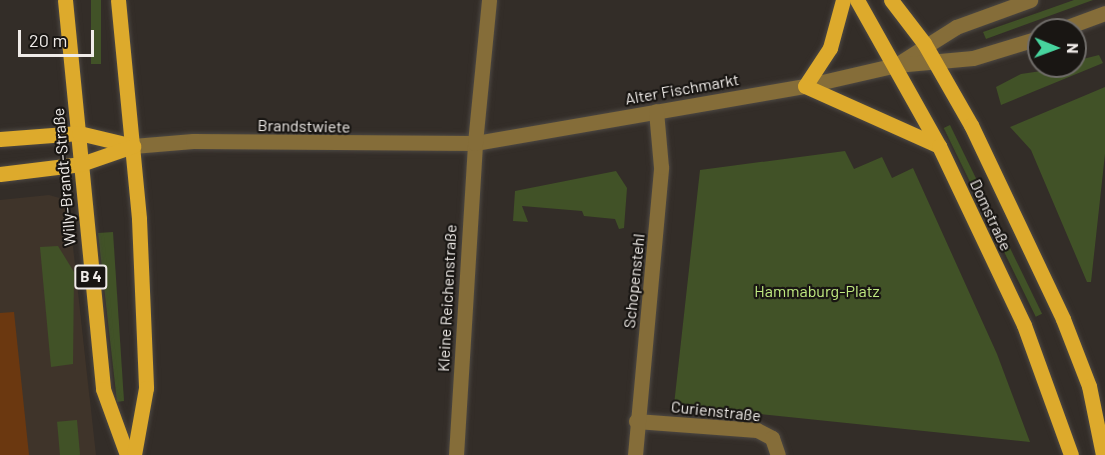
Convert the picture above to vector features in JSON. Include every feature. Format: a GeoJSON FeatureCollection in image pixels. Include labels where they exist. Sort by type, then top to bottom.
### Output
{"type":"FeatureCollection","features":[{"type":"Feature","properties":{"kind":"main road","name":"Willy-Brandt-Straße"},"geometry":{"type":"LineString","coordinates":[[65,0],[102,389],[127,455]]}},
{"type":"Feature","properties":{"kind":"main road"},"geometry":{"type":"LineString","coordinates":[[118,0],[133,146],[146,387],[134,455]]}},
{"type":"Feature","properties":{"kind":"main road"},"geometry":{"type":"LineString","coordinates":[[843,0],[830,48],[805,86],[939,146]]}},
{"type":"Feature","properties":{"kind":"main road","name":"Domstraße"},"geometry":{"type":"LineString","coordinates":[[857,0],[896,65],[939,146],[1031,341],[1071,455]]}},
{"type":"Feature","properties":{"kind":"main road","name":"Domstraße"},"geometry":{"type":"LineString","coordinates":[[891,0],[937,63],[1063,319],[1089,386],[1103,455]]}},
{"type":"Feature","properties":{"kind":"main road","name":"Brandstwiete"},"geometry":{"type":"LineString","coordinates":[[0,139],[79,133],[133,146]]}},
{"type":"Feature","properties":{"kind":"main road","name":"Brandstwiete"},"geometry":{"type":"LineString","coordinates":[[0,174],[81,164],[133,146]]}},
{"type":"Feature","properties":{"kind":"street","name":"Kleine Reichenstraße"},"geometry":{"type":"LineString","coordinates":[[456,455],[475,143],[489,0]]}},
{"type":"Feature","properties":{"kind":"street"},"geometry":{"type":"LineString","coordinates":[[896,65],[924,43],[1030,0]]}},
{"type":"Feature","properties":{"kind":"street"},"geometry":{"type":"LineString","coordinates":[[1087,20],[1105,13]]}},
{"type":"Feature","properties":{"kind":"street"},"geometry":{"type":"LineString","coordinates":[[896,65],[973,58],[1027,42]]}},
{"type":"Feature","properties":{"kind":"street","name":"Alter Fischmarkt"},"geometry":{"type":"LineString","coordinates":[[475,143],[805,86],[896,65]]}},
{"type":"Feature","properties":{"kind":"street","name":"Schopenstehl"},"geometry":{"type":"LineString","coordinates":[[635,455],[636,421],[661,179],[656,111]]}},
{"type":"Feature","properties":{"kind":"street","name":"Brandstwiete"},"geometry":{"type":"LineString","coordinates":[[133,146],[193,141],[475,143]]}},
{"type":"Feature","properties":{"kind":"street","name":"Curienstraße"},"geometry":{"type":"LineString","coordinates":[[636,421],[757,430],[772,438],[778,455]]}},
{"type":"Feature","properties":{"kind":"shaded area"},"geometry":{"type":"Polygon","coordinates":[[[49,195],[63,199],[69,211],[96,455],[0,455],[0,200],[49,195]]]}},
{"type":"Feature","properties":{"kind":"green space"},"geometry":{"type":"Polygon","coordinates":[[[91,0],[101,0],[101,64],[91,64],[91,0]]]}},
{"type":"Feature","properties":{"kind":"green space"},"geometry":{"type":"Polygon","coordinates":[[[1074,0],[1093,0],[1044,18],[1027,18],[1027,24],[986,39],[983,32],[1074,0]]]}},
{"type":"Feature","properties":{"kind":"green space"},"geometry":{"type":"Polygon","coordinates":[[[1099,55],[1103,63],[1087,70],[1087,58],[1099,55]]]}},
{"type":"Feature","properties":{"kind":"green space"},"geometry":{"type":"Polygon","coordinates":[[[1027,73],[1027,78],[1067,78],[1001,105],[996,87],[1027,73]]]}},
{"type":"Feature","properties":{"kind":"green space"},"geometry":{"type":"Polygon","coordinates":[[[1105,87],[1105,154],[1091,282],[1087,282],[1031,150],[1010,127],[1105,87]]]}},
{"type":"Feature","properties":{"kind":"green space"},"geometry":{"type":"Polygon","coordinates":[[[950,125],[1042,314],[1036,317],[944,128],[950,125]]]}},
{"type":"Feature","properties":{"kind":"green space","name":"Hammaburg-Platz"},"geometry":{"type":"Polygon","coordinates":[[[845,151],[854,169],[882,157],[892,178],[913,168],[997,354],[1030,442],[674,405],[700,170],[845,151]]]}},
{"type":"Feature","properties":{"kind":"green space"},"geometry":{"type":"Polygon","coordinates":[[[616,171],[627,188],[624,228],[619,229],[615,219],[584,216],[582,211],[522,206],[528,222],[513,221],[515,191],[616,171]]]}},
{"type":"Feature","properties":{"kind":"green space"},"geometry":{"type":"Polygon","coordinates":[[[113,232],[124,401],[117,402],[98,233],[113,232]]]}},
{"type":"Feature","properties":{"kind":"green space"},"geometry":{"type":"Polygon","coordinates":[[[58,246],[74,272],[73,364],[51,367],[40,247],[58,246]]]}},
{"type":"Feature","properties":{"kind":"green space"},"geometry":{"type":"Polygon","coordinates":[[[77,420],[80,455],[60,455],[57,422],[77,420]]]}},
{"type":"Feature","properties":{"kind":"building"},"geometry":{"type":"Polygon","coordinates":[[[14,312],[29,455],[0,455],[0,313],[14,312]]]}}]}
